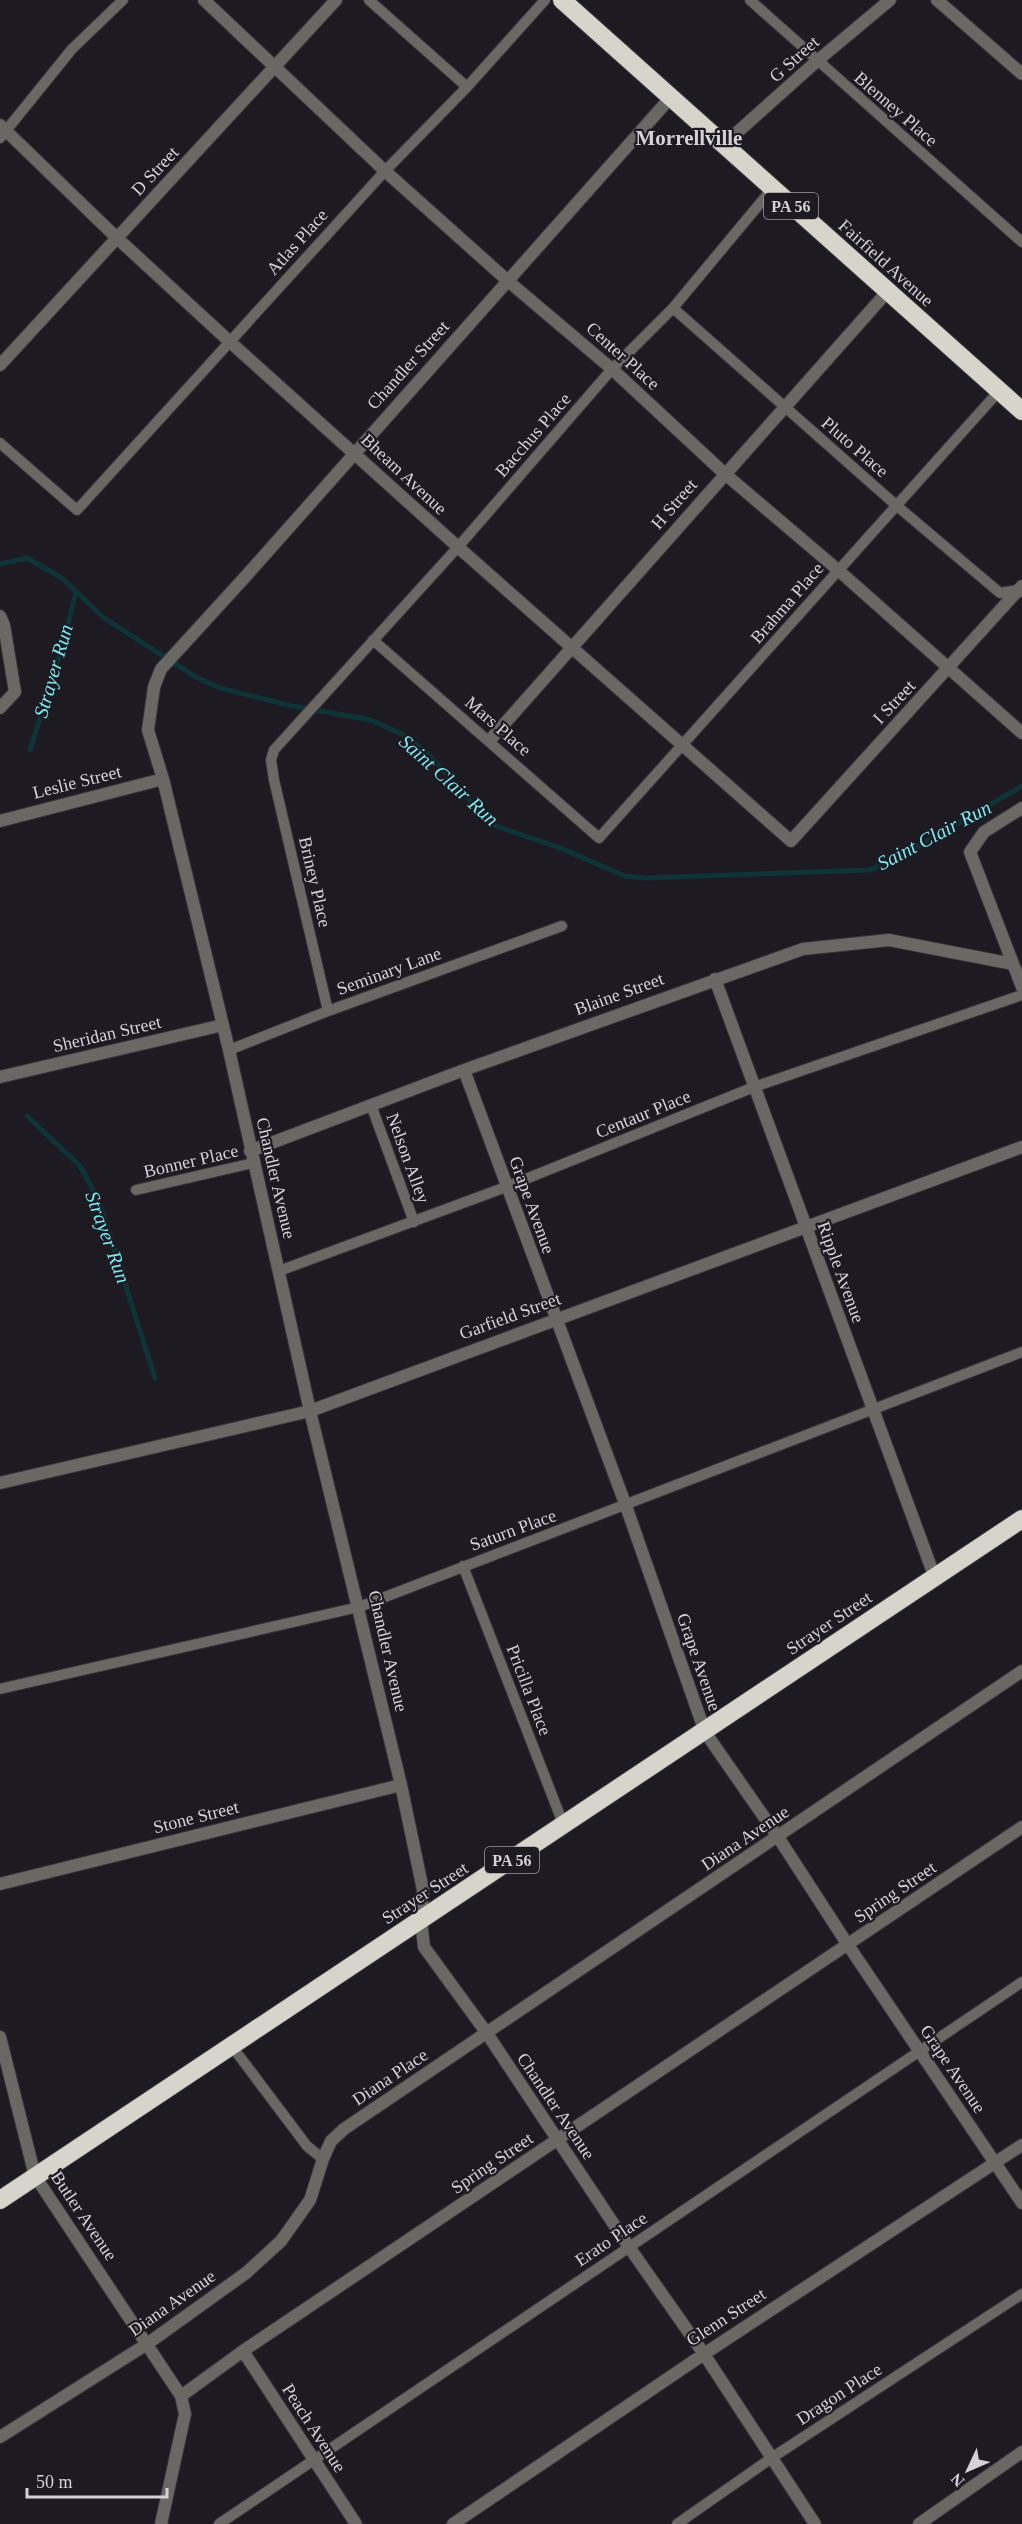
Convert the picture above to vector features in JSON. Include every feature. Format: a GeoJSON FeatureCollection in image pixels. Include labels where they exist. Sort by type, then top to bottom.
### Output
{"type":"FeatureCollection","features":[{"type":"Feature","properties":{"kind":"highway","name":"Fairfield Avenue"},"geometry":{"type":"LineString","coordinates":[[562,0],[1022,411]]}},
{"type":"Feature","properties":{"kind":"highway","name":"Strayer Street"},"geometry":{"type":"LineString","coordinates":[[0,2200],[1022,1519]]}},
{"type":"Feature","properties":{"kind":"street","name":"Center Place"},"geometry":{"type":"LineString","coordinates":[[204,0],[385,171],[508,281],[612,369],[725,474],[838,570],[948,670],[1022,733]]}},
{"type":"Feature","properties":{"kind":"street","name":"D Street"},"geometry":{"type":"LineString","coordinates":[[0,365],[336,0]]}},
{"type":"Feature","properties":{"kind":"street","name":"G Street"},"geometry":{"type":"LineString","coordinates":[[723,145],[890,0]]}},
{"type":"Feature","properties":{"kind":"street"},"geometry":{"type":"LineString","coordinates":[[938,0],[1022,74]]}},
{"type":"Feature","properties":{"kind":"street","name":"Chandler Street"},"geometry":{"type":"LineString","coordinates":[[154,687],[161,669],[671,98]]}},
{"type":"Feature","properties":{"kind":"street","name":"Bheam Avenue"},"geometry":{"type":"LineString","coordinates":[[2,131],[458,548],[791,841]]}},
{"type":"Feature","properties":{"kind":"street","name":"H Street"},"geometry":{"type":"LineString","coordinates":[[490,740],[887,292]]}},
{"type":"Feature","properties":{"kind":"street","name":"I Street"},"geometry":{"type":"LineString","coordinates":[[791,841],[1021,590]]}},
{"type":"Feature","properties":{"kind":"street"},"geometry":{"type":"LineString","coordinates":[[0,616],[4,625],[15,692],[0,708]]}},
{"type":"Feature","properties":{"kind":"street","name":"Chandler Avenue"},"geometry":{"type":"LineString","coordinates":[[154,687],[148,730],[163,778],[229,1050],[310,1411],[401,1785],[423,1890],[421,1920],[424,1947],[486,2032],[557,2141],[773,2457],[815,2524]]}},
{"type":"Feature","properties":{"kind":"street","name":"Leslie Street"},"geometry":{"type":"LineString","coordinates":[[0,820],[163,778]]}},
{"type":"Feature","properties":{"kind":"street"},"geometry":{"type":"LineString","coordinates":[[1022,808],[984,832],[970,852],[1022,987]]}},
{"type":"Feature","properties":{"kind":"street","name":"Blaine Street"},"geometry":{"type":"LineString","coordinates":[[252,1157],[371,1105],[803,949],[889,940],[1013,964]]}},
{"type":"Feature","properties":{"kind":"street","name":"Ripple Avenue"},"geometry":{"type":"LineString","coordinates":[[715,979],[935,1578]]}},
{"type":"Feature","properties":{"kind":"street","name":"Sheridan Street"},"geometry":{"type":"LineString","coordinates":[[0,1077],[222,1025]]}},
{"type":"Feature","properties":{"kind":"street","name":"Grape Avenue"},"geometry":{"type":"LineString","coordinates":[[464,1070],[626,1506],[705,1732],[778,1837],[848,1946],[1022,2203]]}},
{"type":"Feature","properties":{"kind":"street","name":"Garfield Street"},"geometry":{"type":"LineString","coordinates":[[0,1483],[310,1411],[1022,1147]]}},
{"type":"Feature","properties":{"kind":"street","name":"Diana Avenue"},"geometry":{"type":"LineString","coordinates":[[486,2032],[1022,1671]]}},
{"type":"Feature","properties":{"kind":"street","name":"Stone Street"},"geometry":{"type":"LineString","coordinates":[[0,1884],[401,1785]]}},
{"type":"Feature","properties":{"kind":"street","name":"Spring Street"},"geometry":{"type":"LineString","coordinates":[[181,2396],[243,2351],[1022,1827]]}},
{"type":"Feature","properties":{"kind":"street","name":"Diana Place"},"geometry":{"type":"LineString","coordinates":[[323,2159],[331,2141],[344,2130],[486,2032]]}},
{"type":"Feature","properties":{"kind":"street","name":"Butler Avenue"},"geometry":{"type":"LineString","coordinates":[[0,2037],[4,2071],[35,2176],[181,2396]]}},
{"type":"Feature","properties":{"kind":"street","name":"Glenn Street"},"geometry":{"type":"LineString","coordinates":[[453,2524],[704,2354],[1022,2145]]}},
{"type":"Feature","properties":{"kind":"street","name":"Diana Avenue"},"geometry":{"type":"LineString","coordinates":[[0,2437],[147,2344],[246,2273],[281,2241],[310,2200],[323,2159]]}},
{"type":"Feature","properties":{"kind":"street","name":"Peach Avenue"},"geometry":{"type":"LineString","coordinates":[[243,2351],[356,2524]]}},
{"type":"Feature","properties":{"kind":"street"},"geometry":{"type":"LineString","coordinates":[[161,2524],[185,2414],[181,2396]]}},
{"type":"Feature","properties":{"kind":"street"},"geometry":{"type":"LineString","coordinates":[[919,2524],[1022,2452]]}},
{"type":"Feature","properties":{"kind":"lane"},"geometry":{"type":"LineString","coordinates":[[2,131],[72,49],[123,0]]}},
{"type":"Feature","properties":{"kind":"lane"},"geometry":{"type":"LineString","coordinates":[[369,0],[467,87]]}},
{"type":"Feature","properties":{"kind":"lane","name":"Atlas Place"},"geometry":{"type":"LineString","coordinates":[[0,443],[77,510],[385,171],[467,87],[545,0]]}},
{"type":"Feature","properties":{"kind":"lane","name":"Blenney Place"},"geometry":{"type":"LineString","coordinates":[[750,0],[1022,242]]}},
{"type":"Feature","properties":{"kind":"lane","name":"Bacchus Place"},"geometry":{"type":"LineString","coordinates":[[271,760],[274,750],[458,548],[612,369],[673,308],[772,189]]}},
{"type":"Feature","properties":{"kind":"lane","name":"Pluto Place"},"geometry":{"type":"LineString","coordinates":[[673,308],[897,506],[1000,593],[1021,590]]}},
{"type":"Feature","properties":{"kind":"lane","name":"Brahma Place"},"geometry":{"type":"LineString","coordinates":[[600,838],[999,391]]}},
{"type":"Feature","properties":{"kind":"lane","name":"Mars Place"},"geometry":{"type":"LineString","coordinates":[[373,640],[600,838]]}},
{"type":"Feature","properties":{"kind":"lane","name":"Briney Place"},"geometry":{"type":"LineString","coordinates":[[271,760],[328,1011]]}},
{"type":"Feature","properties":{"kind":"lane","name":"Seminary Lane"},"geometry":{"type":"LineString","coordinates":[[229,1050],[328,1011],[562,926]]}},
{"type":"Feature","properties":{"kind":"lane","name":"Centaur Place"},"geometry":{"type":"LineString","coordinates":[[279,1271],[506,1187],[754,1087],[1022,995]]}},
{"type":"Feature","properties":{"kind":"lane","name":"Nelson Alley"},"geometry":{"type":"LineString","coordinates":[[371,1105],[414,1222]]}},
{"type":"Feature","properties":{"kind":"lane","name":"Bonner Place"},"geometry":{"type":"LineString","coordinates":[[136,1190],[252,1157]]}},
{"type":"Feature","properties":{"kind":"lane","name":"Saturn Place"},"geometry":{"type":"LineString","coordinates":[[0,1689],[359,1607],[1022,1352]]}},
{"type":"Feature","properties":{"kind":"lane","name":"Pricilla Place"},"geometry":{"type":"LineString","coordinates":[[463,1566],[564,1826]]}},
{"type":"Feature","properties":{"kind":"lane","name":"Erato Place"},"geometry":{"type":"LineString","coordinates":[[219,2524],[1022,1982]]}},
{"type":"Feature","properties":{"kind":"lane"},"geometry":{"type":"LineString","coordinates":[[231,2045],[306,2146],[323,2159]]}},
{"type":"Feature","properties":{"kind":"lane","name":"Dragon Place"},"geometry":{"type":"LineString","coordinates":[[677,2524],[773,2457],[1022,2294]]}},
{"type":"Feature","properties":{"kind":"waterway","name":"Saint Clair Run"},"geometry":{"type":"LineString","coordinates":[[0,564],[27,558],[62,578],[104,618],[196,677],[220,688],[292,706],[371,720],[406,736],[431,757],[482,814],[496,826],[563,849],[625,876],[646,878],[870,870],[900,857],[1022,786]]}},
{"type":"Feature","properties":{"kind":"waterway","name":"Strayer Run"},"geometry":{"type":"LineString","coordinates":[[30,750],[63,645],[76,592]]}},
{"type":"Feature","properties":{"kind":"waterway","name":"Strayer Run"},"geometry":{"type":"LineString","coordinates":[[27,1116],[80,1166],[99,1201],[155,1378]]}},
{"type":"Feature","properties":{"kind":"district","name":"Morrellville"},"geometry":{"type":"Point","coordinates":[689,138]}}]}
